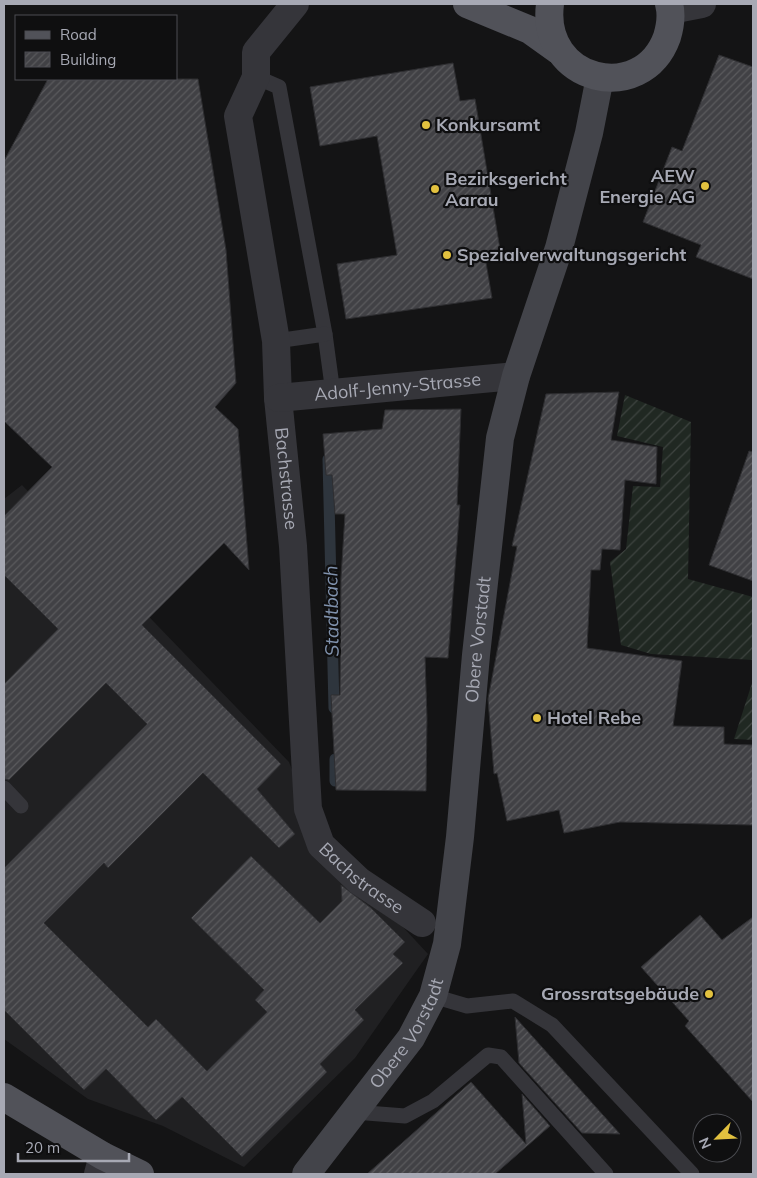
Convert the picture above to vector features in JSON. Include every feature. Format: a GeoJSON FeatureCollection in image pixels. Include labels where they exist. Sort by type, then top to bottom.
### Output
{"type":"FeatureCollection","features":[{"type":"Feature","properties":{"kind":"main road"},"geometry":{"type":"LineString","coordinates":[[467,4],[530,30],[558,50],[569,63],[583,72],[600,77],[618,77],[636,72],[652,61],[663,46],[670,29],[670,7]]}},
{"type":"Feature","properties":{"kind":"main road"},"geometry":{"type":"LineString","coordinates":[[550,4],[548,18],[551,34],[558,50]]}},
{"type":"Feature","properties":{"kind":"main road","name":"Obere Vorstadt"},"geometry":{"type":"LineString","coordinates":[[306,1174],[411,1038],[433,996],[447,944],[460,837],[476,655],[498,457],[516,376],[559,248],[590,133],[600,77]]}},
{"type":"Feature","properties":{"kind":"main road"},"geometry":{"type":"LineString","coordinates":[[4,1097],[101,1165],[140,1174]]}},
{"type":"Feature","properties":{"kind":"street","name":"Bachstrasse"},"geometry":{"type":"LineString","coordinates":[[295,4],[256,52],[256,78],[238,116],[276,340],[278,398],[293,546],[308,809],[321,845],[359,882],[422,923]]}},
{"type":"Feature","properties":{"kind":"street"},"geometry":{"type":"LineString","coordinates":[[670,7],[702,4]]}},
{"type":"Feature","properties":{"kind":"street","name":"Adolf-Jenny-Strasse"},"geometry":{"type":"LineString","coordinates":[[278,398],[516,376]]}},
{"type":"Feature","properties":{"kind":"lane"},"geometry":{"type":"LineString","coordinates":[[256,78],[279,87],[325,334],[333,393]]}},
{"type":"Feature","properties":{"kind":"lane"},"geometry":{"type":"LineString","coordinates":[[276,340],[325,334]]}},
{"type":"Feature","properties":{"kind":"lane"},"geometry":{"type":"LineString","coordinates":[[4,788],[21,806]]}},
{"type":"Feature","properties":{"kind":"lane"},"geometry":{"type":"LineString","coordinates":[[433,996],[468,1006],[513,1001],[552,1025],[692,1174]]}},
{"type":"Feature","properties":{"kind":"lane"},"geometry":{"type":"LineString","coordinates":[[354,1112],[405,1116],[433,1101],[488,1055],[501,1057],[606,1174]]}},
{"type":"Feature","properties":{"kind":"shaded area"},"geometry":{"type":"Polygon","coordinates":[[[625,395],[691,422],[688,579],[753,597],[753,660],[651,654],[621,645],[610,562],[626,549],[633,486],[660,487],[663,447],[617,436],[625,395]]]}},
{"type":"Feature","properties":{"kind":"shaded area"},"geometry":{"type":"Polygon","coordinates":[[[22,485],[289,762],[321,845],[366,887],[428,954],[355,1058],[244,1167],[163,1126],[88,1099],[4,1039],[4,499],[22,485]]]}},
{"type":"Feature","properties":{"kind":"shaded area"},"geometry":{"type":"Polygon","coordinates":[[[753,680],[753,740],[734,739],[753,680]]]}},
{"type":"Feature","properties":{"kind":"building","name":"AEW Energie AG"},"geometry":{"type":"Polygon","coordinates":[[[719,55],[753,67],[753,279],[696,257],[701,245],[643,222],[672,147],[682,151],[719,55]]]}},
{"type":"Feature","properties":{"kind":"building"},"geometry":{"type":"Polygon","coordinates":[[[453,63],[460,101],[475,99],[501,255],[485,257],[492,298],[346,319],[337,264],[397,255],[377,136],[320,146],[310,87],[453,63]]]}},
{"type":"Feature","properties":{"kind":"building"},"geometry":{"type":"Polygon","coordinates":[[[198,79],[226,250],[236,383],[215,407],[238,429],[249,570],[224,543],[142,625],[281,764],[257,789],[295,834],[279,848],[203,773],[108,868],[104,863],[44,923],[148,1027],[156,1019],[207,1071],[267,1012],[255,1000],[264,990],[191,918],[251,856],[320,923],[342,901],[341,885],[371,908],[405,942],[393,954],[403,963],[355,1010],[364,1020],[320,1064],[327,1072],[242,1157],[182,1097],[156,1120],[106,1069],[84,1090],[4,1010],[4,868],[147,724],[106,683],[9,780],[4,779],[4,684],[58,629],[4,575],[4,516],[52,467],[4,421],[4,161],[47,80],[198,79]]]}},
{"type":"Feature","properties":{"kind":"building"},"geometry":{"type":"Polygon","coordinates":[[[619,392],[611,440],[657,447],[656,484],[625,480],[620,550],[602,549],[600,570],[591,570],[587,648],[682,661],[673,726],[724,727],[724,744],[753,745],[753,825],[620,822],[564,833],[559,810],[507,821],[497,773],[494,774],[488,699],[517,546],[512,546],[546,394],[619,392]]]}},
{"type":"Feature","properties":{"kind":"building"},"geometry":{"type":"Polygon","coordinates":[[[461,409],[457,505],[460,505],[448,658],[425,657],[427,719],[426,791],[336,790],[331,695],[340,695],[341,578],[345,514],[335,514],[332,475],[326,475],[323,434],[382,429],[385,410],[461,409]]]}},
{"type":"Feature","properties":{"kind":"building"},"geometry":{"type":"Polygon","coordinates":[[[749,451],[753,452],[753,581],[709,565],[749,451]]]}},
{"type":"Feature","properties":{"kind":"building","name":"Grossratsgebäude"},"geometry":{"type":"Polygon","coordinates":[[[700,915],[722,940],[753,917],[753,1102],[685,1026],[689,1021],[641,967],[700,915]]]}},
{"type":"Feature","properties":{"kind":"building"},"geometry":{"type":"Polygon","coordinates":[[[515,1017],[620,1134],[582,1133],[519,1063],[515,1017]]]}},
{"type":"Feature","properties":{"kind":"building"},"geometry":{"type":"Polygon","coordinates":[[[471,1082],[526,1144],[522,1094],[550,1126],[495,1174],[367,1174],[471,1082]]]}},
{"type":"Feature","properties":{"kind":"waterway","name":"Stadtbach"},"geometry":{"type":"LineString","coordinates":[[328,459],[334,708]]}},
{"type":"Feature","properties":{"kind":"waterway","name":"Stadtbach"},"geometry":{"type":"LineString","coordinates":[[335,759],[335,781]]}},
{"type":"Feature","properties":{"kind":"place","name":"Konkursamt"},"geometry":{"type":"Point","coordinates":[426,125]}},
{"type":"Feature","properties":{"kind":"place","name":"AEW Energie AG"},"geometry":{"type":"Point","coordinates":[705,186]}},
{"type":"Feature","properties":{"kind":"place","name":"Bezirksgericht Aarau"},"geometry":{"type":"Point","coordinates":[435,189]}},
{"type":"Feature","properties":{"kind":"place","name":"Spezialverwaltungsgericht"},"geometry":{"type":"Point","coordinates":[447,255]}},
{"type":"Feature","properties":{"kind":"place","name":"Hotel Rebe"},"geometry":{"type":"Point","coordinates":[537,718]}},
{"type":"Feature","properties":{"kind":"place","name":"Grossratsgebäude"},"geometry":{"type":"Point","coordinates":[709,994]}}]}
